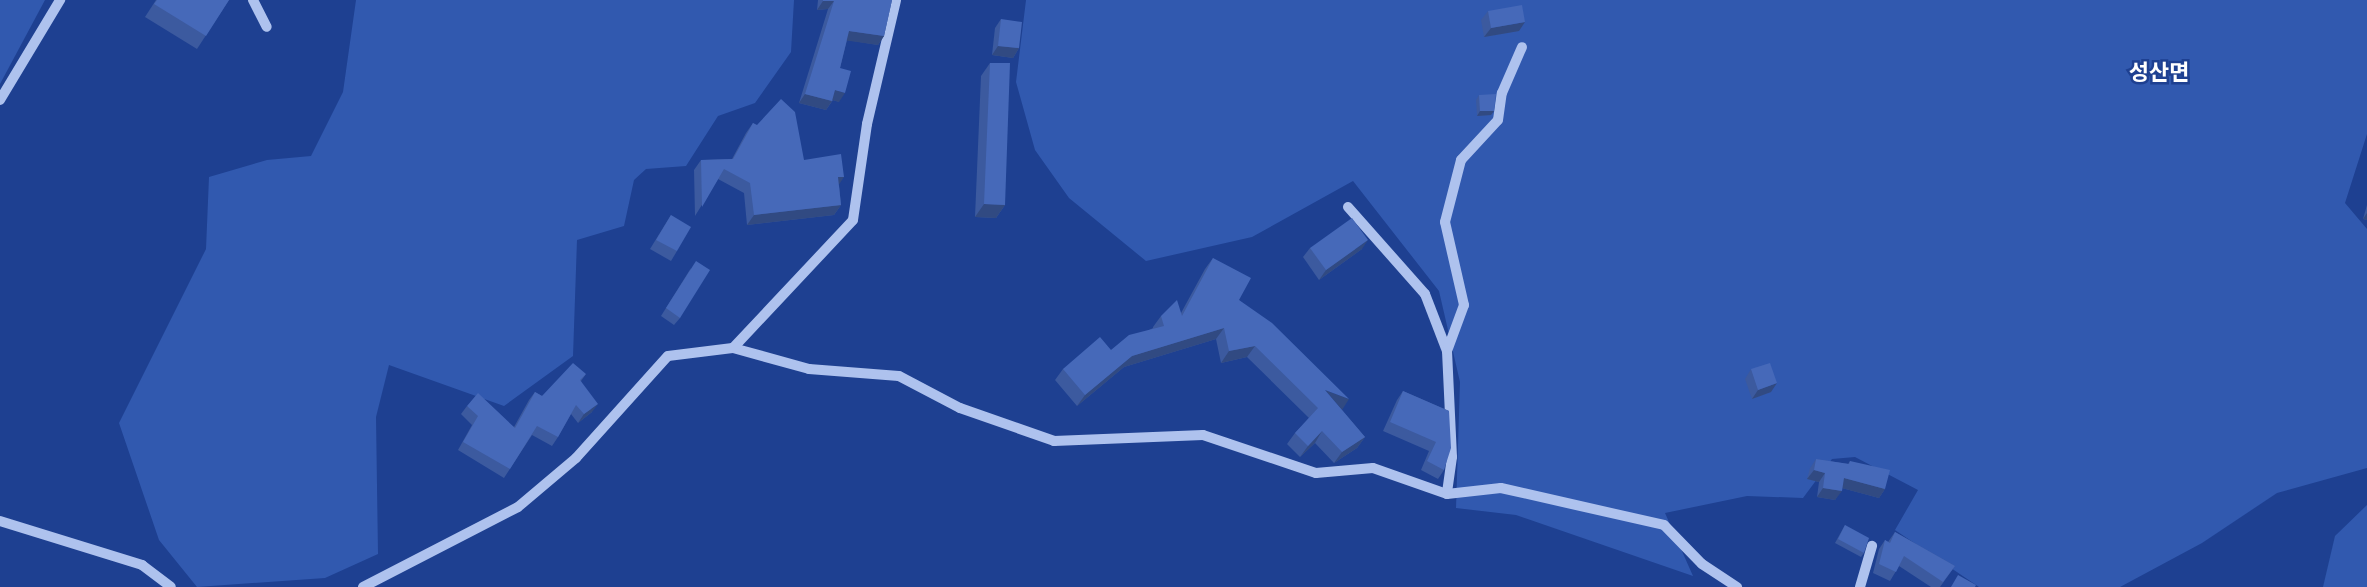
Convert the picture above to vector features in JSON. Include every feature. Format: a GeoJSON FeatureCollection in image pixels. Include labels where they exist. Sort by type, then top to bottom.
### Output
{"type":"FeatureCollection","features":[{"type":"Feature","properties":{"kind":"street"},"geometry":{"type":"LineString","coordinates":[[0,100],[60,0]]}},
{"type":"Feature","properties":{"kind":"street"},"geometry":{"type":"LineString","coordinates":[[253,0],[267,27]]}},
{"type":"Feature","properties":{"kind":"street"},"geometry":{"type":"LineString","coordinates":[[733,348],[854,220],[867,124],[896,0]]}},
{"type":"Feature","properties":{"kind":"street"},"geometry":{"type":"LineString","coordinates":[[1447,351],[1464,305],[1445,222],[1461,160],[1498,120],[1502,93],[1522,47]]}},
{"type":"Feature","properties":{"kind":"street"},"geometry":{"type":"LineString","coordinates":[[1348,207],[1425,294],[1447,351],[1452,457],[1447,494]]}},
{"type":"Feature","properties":{"kind":"street"},"geometry":{"type":"LineString","coordinates":[[363,587],[518,507],[576,458],[668,356],[733,348],[809,369],[899,376],[960,408],[1054,441],[1203,435],[1316,473],[1373,468],[1447,494],[1501,488],[1664,525],[1702,564],[1737,587]]}},
{"type":"Feature","properties":{"kind":"street"},"geometry":{"type":"LineString","coordinates":[[0,521],[142,565],[171,587]]}},
{"type":"Feature","properties":{"kind":"street"},"geometry":{"type":"LineString","coordinates":[[1860,587],[1872,546]]}},
{"type":"Feature","properties":{"kind":"shaded area"},"geometry":{"type":"Polygon","coordinates":[[[0,0],[45,0],[0,84],[0,0]]]}},
{"type":"Feature","properties":{"kind":"shaded area"},"geometry":{"type":"Polygon","coordinates":[[[356,0],[794,0],[791,52],[755,103],[718,116],[686,166],[646,169],[634,180],[624,226],[577,240],[573,356],[504,406],[389,365],[376,417],[378,554],[325,578],[197,587],[159,540],[119,423],[206,249],[209,177],[267,160],[311,156],[343,92],[356,0]]]}},
{"type":"Feature","properties":{"kind":"shaded area"},"geometry":{"type":"Polygon","coordinates":[[[1026,0],[2367,0],[2367,134],[2345,203],[2367,229],[2367,468],[2277,493],[2202,543],[2120,587],[1979,587],[1895,530],[1918,490],[1855,457],[1832,459],[1803,498],[1747,496],[1665,513],[1693,576],[1516,515],[1456,508],[1460,382],[1439,291],[1353,181],[1252,237],[1146,261],[1069,198],[1035,150],[1016,82],[1026,0]]]}},
{"type":"Feature","properties":{"kind":"shaded area"},"geometry":{"type":"Polygon","coordinates":[[[2367,505],[2367,587],[2323,587],[2335,536],[2367,505]]]}},
{"type":"Feature","properties":{"kind":"building"},"geometry":{"type":"Polygon","coordinates":[[[157,0],[229,0],[206,36],[154,4],[157,0]]]}},
{"type":"Feature","properties":{"kind":"building"},"geometry":{"type":"Polygon","coordinates":[[[823,0],[892,0],[884,36],[849,31],[840,68],[851,71],[845,93],[835,90],[832,101],[805,94],[834,1],[823,0]]]}},
{"type":"Feature","properties":{"kind":"building"},"geometry":{"type":"Polygon","coordinates":[[[1522,5],[1525,22],[1491,28],[1488,11],[1522,5]]]}},
{"type":"Feature","properties":{"kind":"building"},"geometry":{"type":"Polygon","coordinates":[[[1001,19],[1022,22],[1019,48],[998,46],[1001,19]]]}},
{"type":"Feature","properties":{"kind":"building"},"geometry":{"type":"Polygon","coordinates":[[[990,63],[1010,63],[1005,205],[984,204],[990,63]]]}},
{"type":"Feature","properties":{"kind":"building"},"geometry":{"type":"Polygon","coordinates":[[[1496,94],[1494,111],[1480,111],[1479,95],[1496,94]]]}},
{"type":"Feature","properties":{"kind":"building"},"geometry":{"type":"Polygon","coordinates":[[[781,99],[795,112],[804,160],[841,154],[844,177],[838,177],[841,205],[754,215],[750,183],[724,169],[702,207],[701,160],[733,159],[753,123],[757,125],[781,99]]]}},
{"type":"Feature","properties":{"kind":"building"},"geometry":{"type":"Polygon","coordinates":[[[671,215],[691,227],[677,251],[656,240],[671,215]]]}},
{"type":"Feature","properties":{"kind":"building"},"geometry":{"type":"Polygon","coordinates":[[[1352,218],[1368,240],[1326,270],[1310,248],[1352,218]]]}},
{"type":"Feature","properties":{"kind":"building"},"geometry":{"type":"Polygon","coordinates":[[[1213,258],[1251,278],[1239,300],[1272,323],[1349,399],[1325,390],[1365,437],[1342,452],[1322,431],[1308,446],[1295,433],[1318,408],[1255,346],[1229,351],[1224,328],[1132,356],[1085,395],[1063,369],[1100,337],[1111,350],[1129,335],[1164,326],[1161,316],[1177,300],[1182,316],[1213,258]]]}},
{"type":"Feature","properties":{"kind":"building"},"geometry":{"type":"Polygon","coordinates":[[[696,261],[710,270],[680,318],[666,308],[696,261]]]}},
{"type":"Feature","properties":{"kind":"building"},"geometry":{"type":"Polygon","coordinates":[[[573,363],[586,374],[580,380],[598,404],[584,414],[576,405],[558,437],[537,426],[510,469],[463,442],[478,416],[467,406],[478,393],[515,428],[535,392],[542,396],[573,363]]]}},
{"type":"Feature","properties":{"kind":"building"},"geometry":{"type":"Polygon","coordinates":[[[1770,363],[1777,383],[1758,390],[1751,369],[1770,363]]]}},
{"type":"Feature","properties":{"kind":"building"},"geometry":{"type":"Polygon","coordinates":[[[1403,391],[1449,411],[1451,448],[1444,470],[1427,461],[1436,442],[1390,422],[1403,391]]]}},
{"type":"Feature","properties":{"kind":"building"},"geometry":{"type":"Polygon","coordinates":[[[1816,459],[1849,464],[1850,461],[1890,470],[1885,489],[1844,478],[1842,491],[1823,488],[1825,473],[1814,470],[1816,459]]]}},
{"type":"Feature","properties":{"kind":"building"},"geometry":{"type":"Polygon","coordinates":[[[1845,525],[1869,538],[1864,553],[1838,539],[1845,525]]]}},
{"type":"Feature","properties":{"kind":"building"},"geometry":{"type":"Polygon","coordinates":[[[1895,532],[1955,566],[1943,582],[1904,556],[1896,572],[1879,564],[1885,540],[1890,543],[1895,532]]]}},
{"type":"Feature","properties":{"kind":"building"},"geometry":{"type":"Polygon","coordinates":[[[1958,575],[1976,585],[1975,587],[1951,587],[1958,575]]]}},
{"type":"Feature","properties":{"kind":"district","name":"성산면"},"geometry":{"type":"Point","coordinates":[2159,72]}}]}
